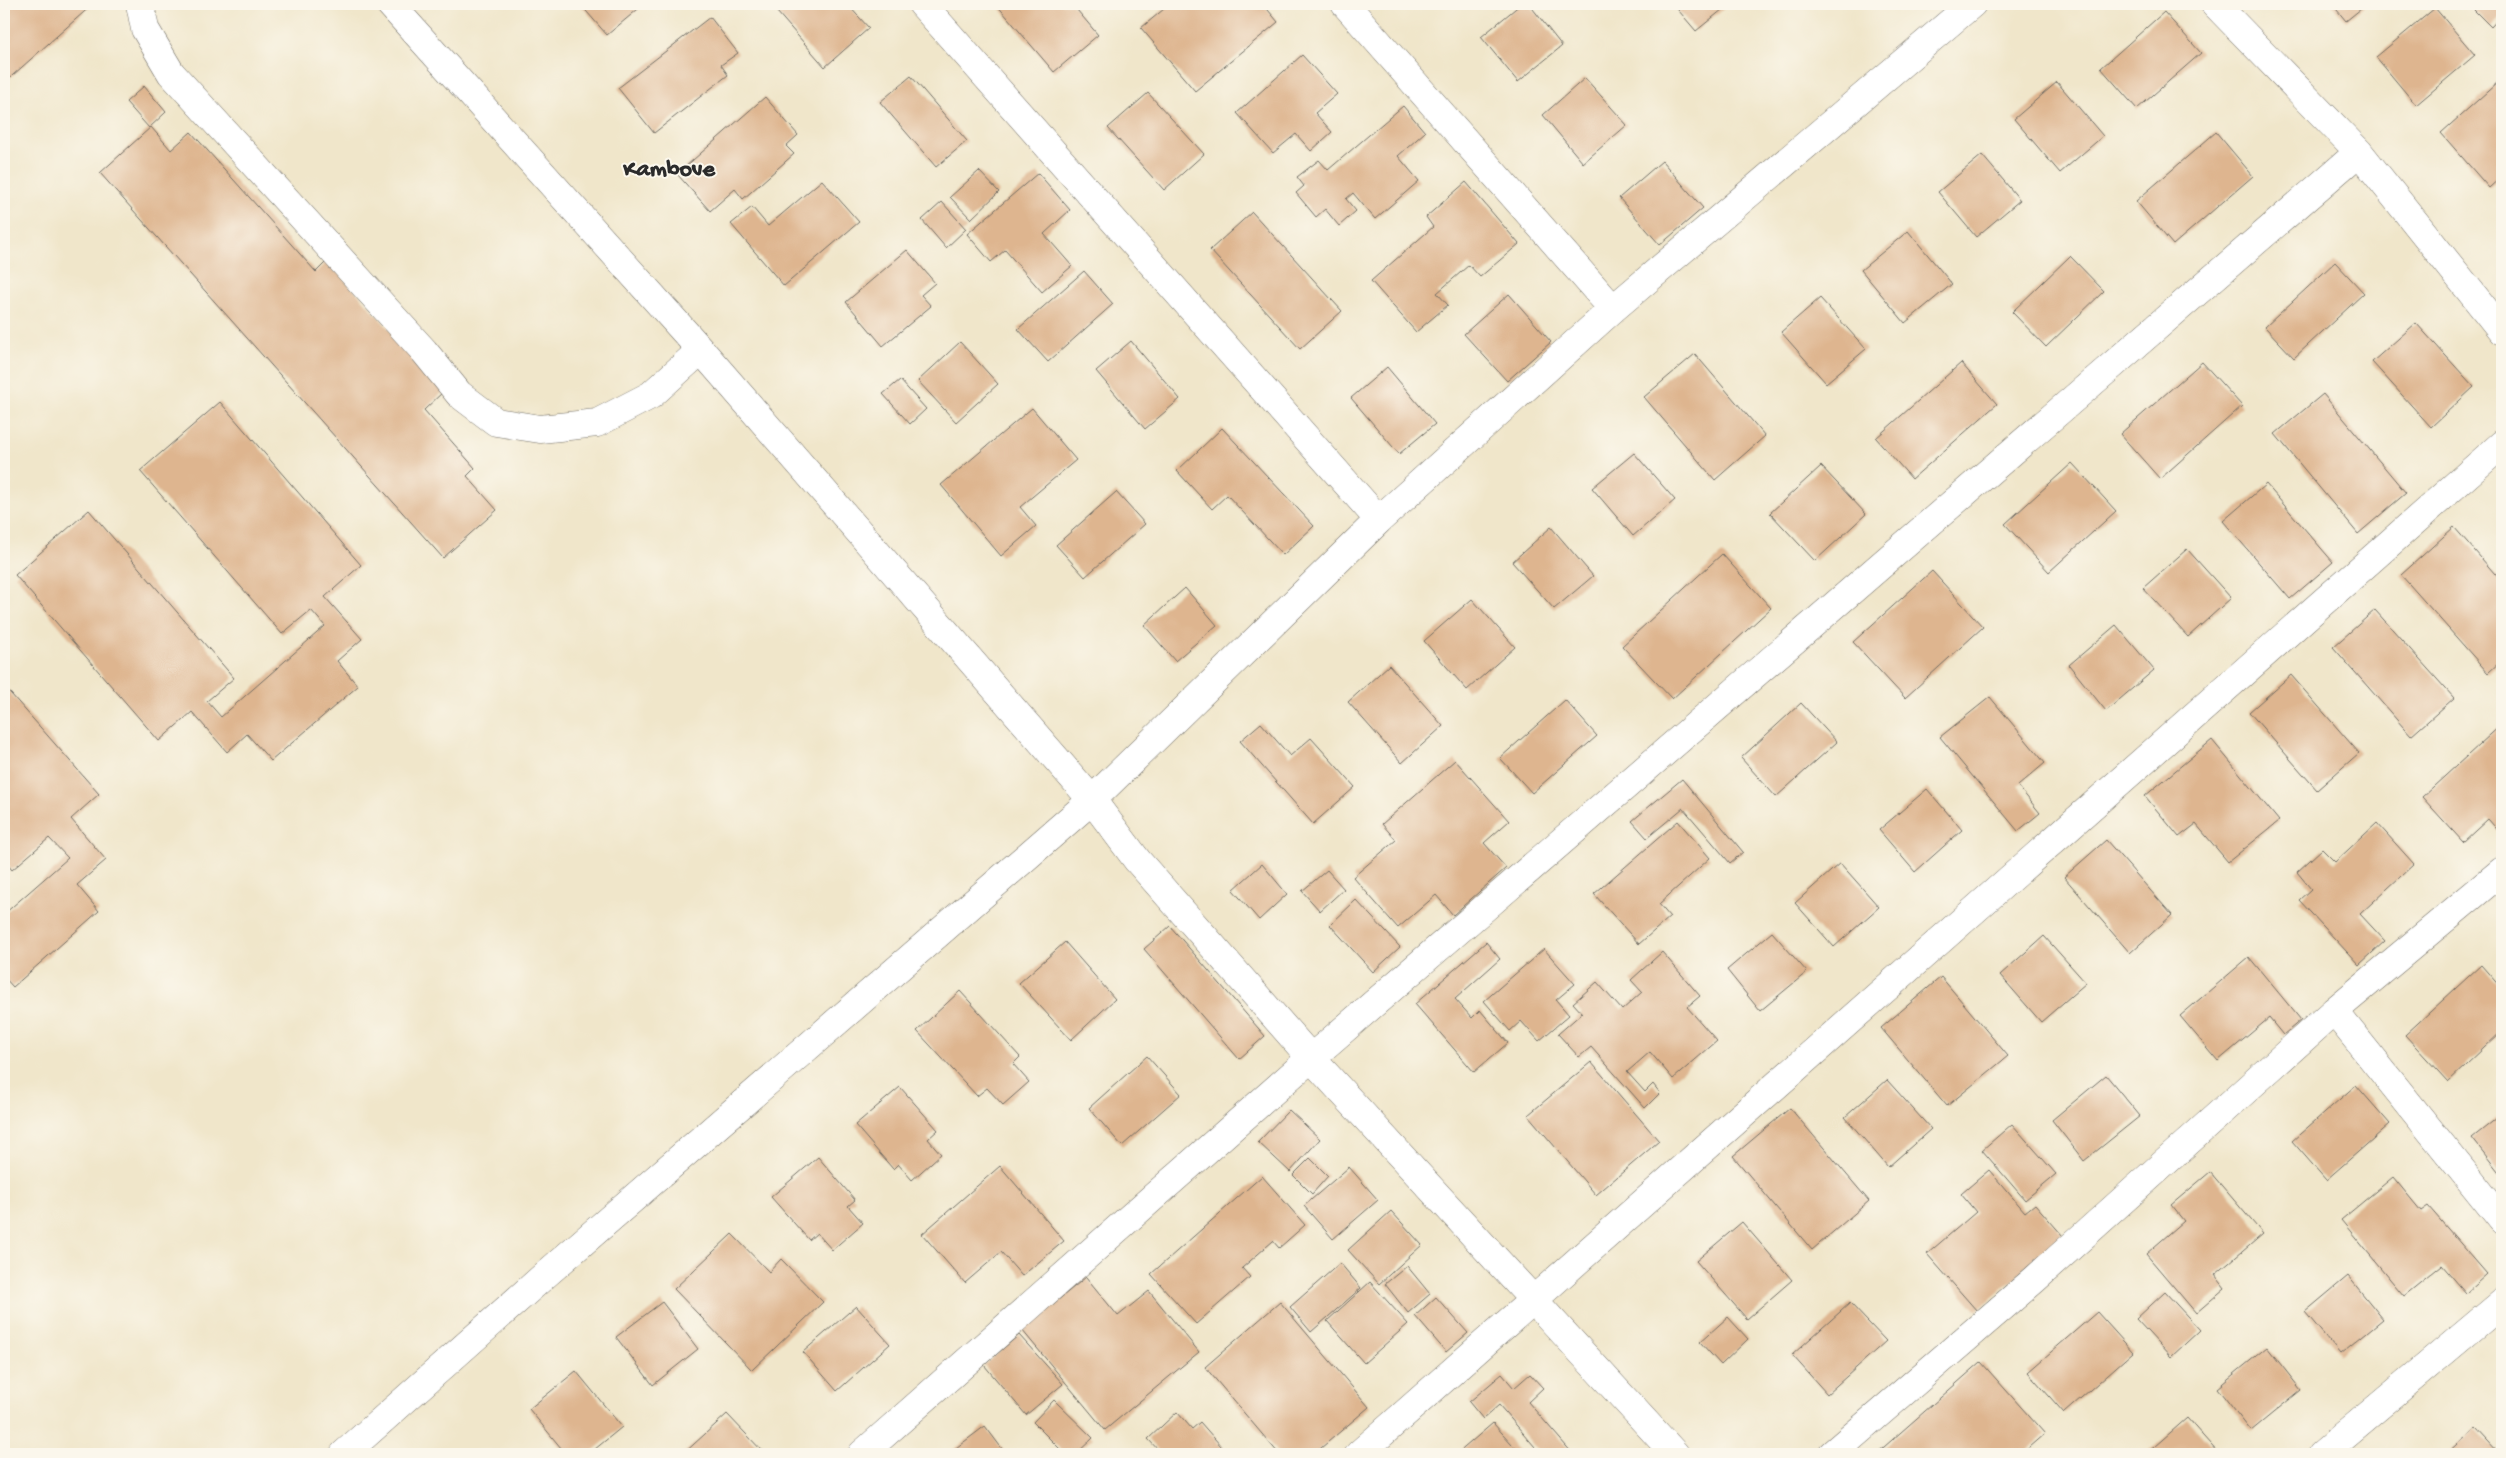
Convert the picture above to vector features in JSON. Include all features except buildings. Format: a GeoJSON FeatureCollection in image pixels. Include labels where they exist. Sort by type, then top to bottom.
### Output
{"type":"FeatureCollection","features":[{"type":"Feature","properties":{"kind":"street"},"geometry":{"type":"LineString","coordinates":[[140,4],[145,30],[171,73],[424,351],[460,394],[496,422],[540,429],[597,423],[651,395],[701,350]]}},
{"type":"Feature","properties":{"kind":"street"},"geometry":{"type":"LineString","coordinates":[[390,4],[701,350],[1092,800],[1137,860],[1311,1058],[1675,1454]]}},
{"type":"Feature","properties":{"kind":"street"},"geometry":{"type":"LineString","coordinates":[[922,4],[1379,520]]}},
{"type":"Feature","properties":{"kind":"street"},"geometry":{"type":"LineString","coordinates":[[1345,4],[1613,309]]}},
{"type":"Feature","properties":{"kind":"street"},"geometry":{"type":"LineString","coordinates":[[344,1454],[544,1276],[1092,800],[1379,520],[1613,309],[1972,4]]}},
{"type":"Feature","properties":{"kind":"street"},"geometry":{"type":"LineString","coordinates":[[2215,4],[2359,152],[2502,331]]}},
{"type":"Feature","properties":{"kind":"street"},"geometry":{"type":"LineString","coordinates":[[862,1454],[1311,1058],[2359,152]]}},
{"type":"Feature","properties":{"kind":"street"},"geometry":{"type":"LineString","coordinates":[[1358,1454],[2502,444]]}},
{"type":"Feature","properties":{"kind":"street"},"geometry":{"type":"LineString","coordinates":[[1832,1454],[2034,1280],[2334,1011],[2502,871]]}},
{"type":"Feature","properties":{"kind":"street"},"geometry":{"type":"LineString","coordinates":[[2334,1011],[2502,1220]]}},
{"type":"Feature","properties":{"kind":"street"},"geometry":{"type":"LineString","coordinates":[[2322,1454],[2502,1303]]}},
{"type":"Feature","properties":{"kind":"district","name":"Kambove"},"geometry":{"type":"Point","coordinates":[669,167]}}]}
